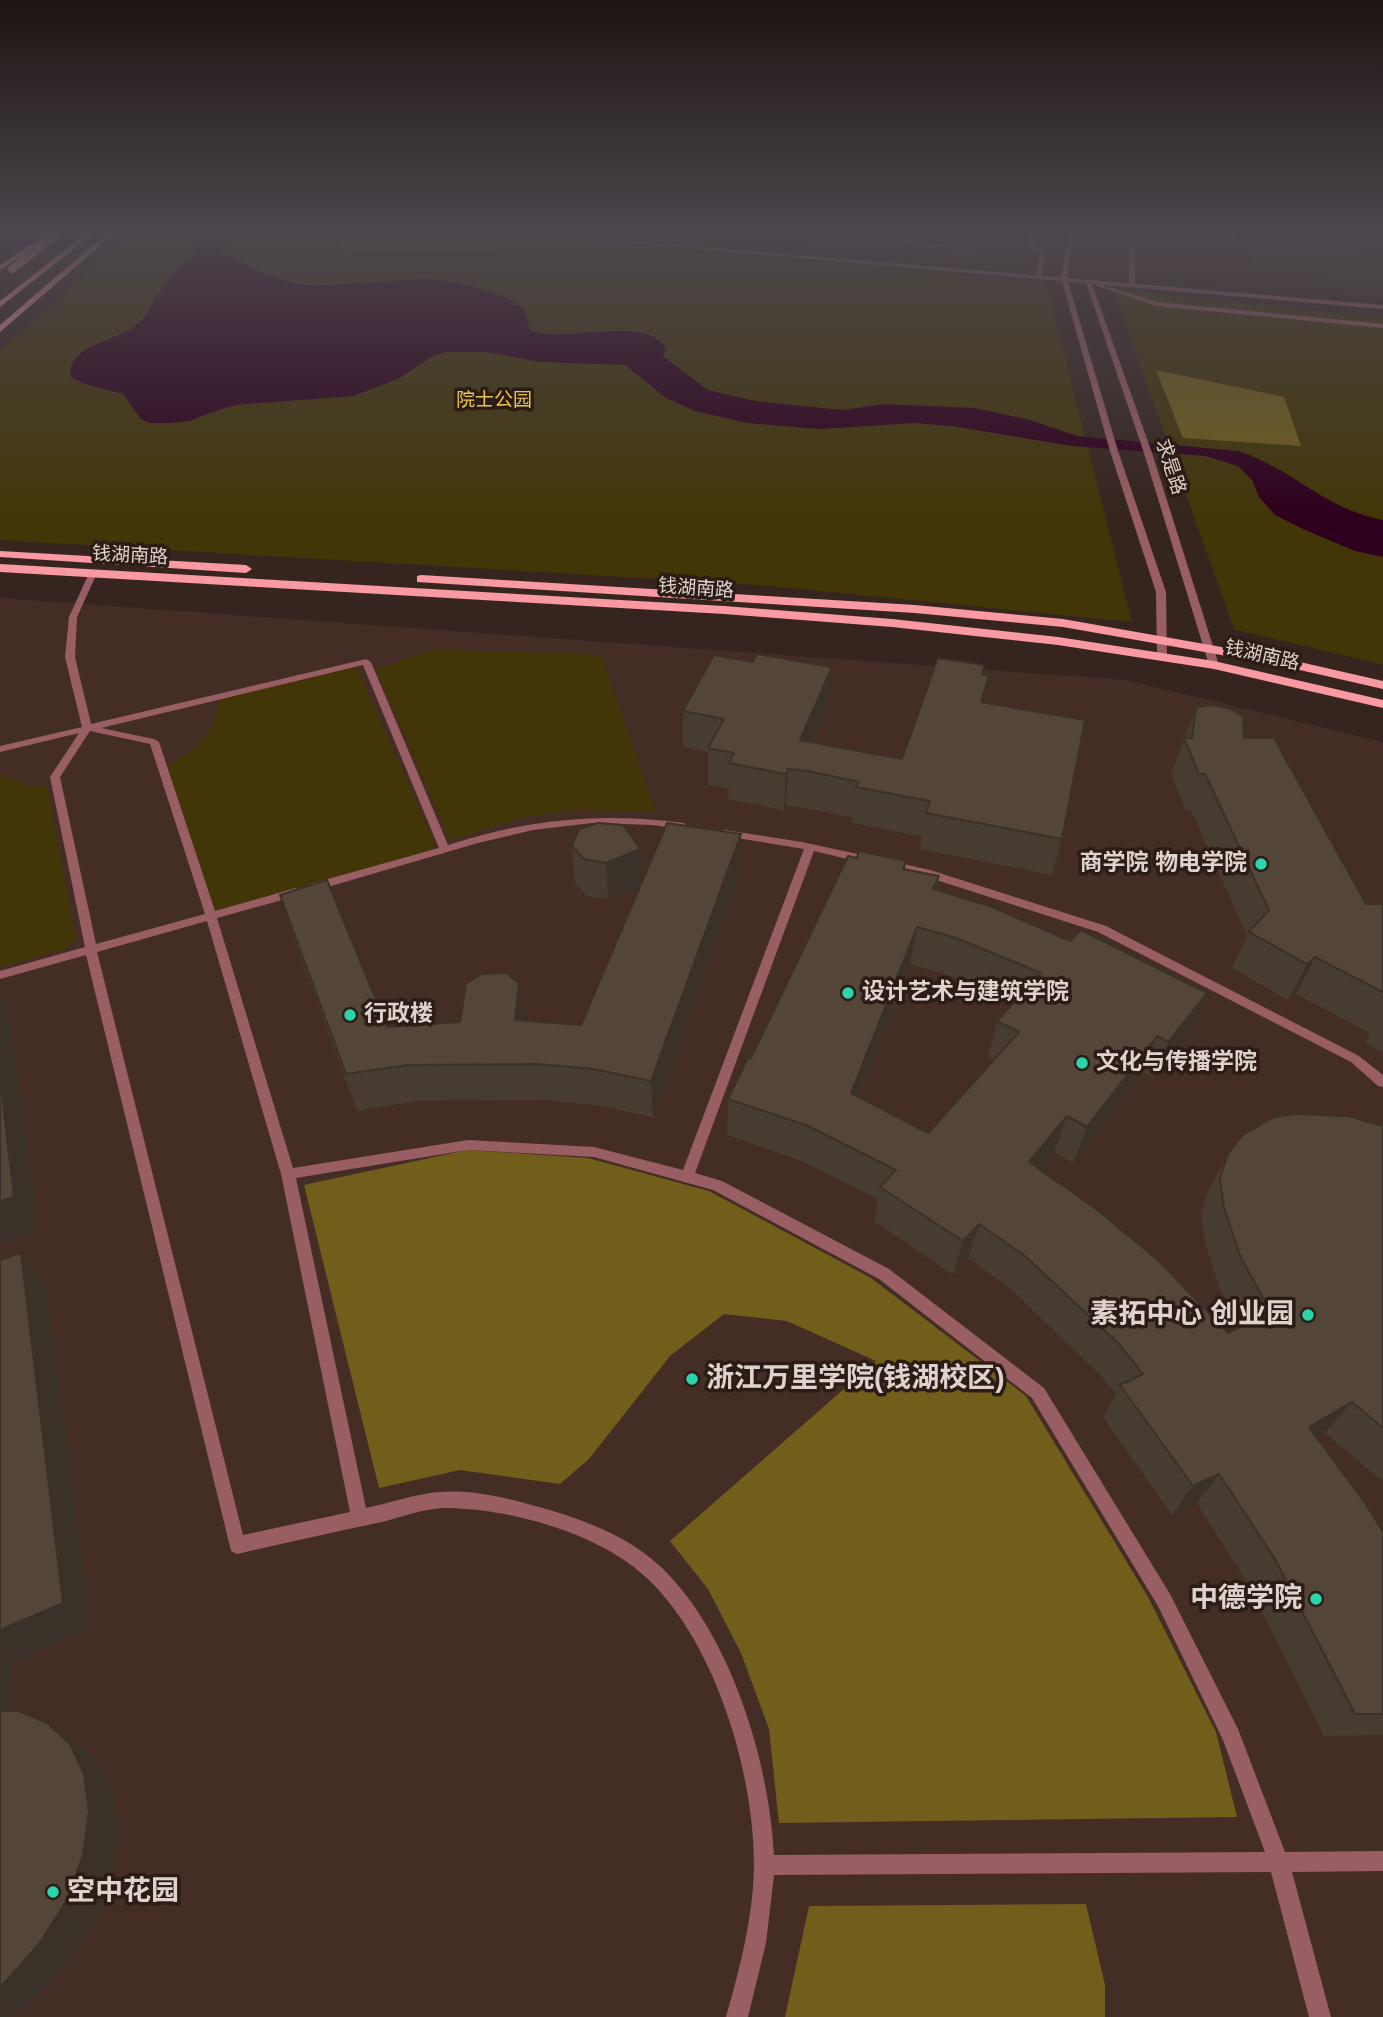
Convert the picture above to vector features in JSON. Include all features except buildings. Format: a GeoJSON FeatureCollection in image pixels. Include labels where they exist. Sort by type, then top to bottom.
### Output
{"type":"FeatureCollection","features":[{"type":"Feature","properties":{"kind":"main road","name":"钱湖南路"},"geometry":{"type":"LineString","coordinates":[[0,554],[915,609],[1063,623],[1278,661],[1383,685]]}},
{"type":"Feature","properties":{"kind":"main road","name":"钱湖南路"},"geometry":{"type":"LineString","coordinates":[[0,568],[683,607],[892,623],[1058,641],[1214,665],[1383,704]]}},
{"type":"Feature","properties":{"kind":"street"},"geometry":{"type":"LineString","coordinates":[[1078,326],[1114,451],[1161,592],[1162,657]]}},
{"type":"Feature","properties":{"kind":"street","name":"求是路"},"geometry":{"type":"LineString","coordinates":[[1104,326],[1148,453],[1214,665]]}},
{"type":"Feature","properties":{"kind":"lane"},"geometry":{"type":"LineString","coordinates":[[93,573],[73,617],[70,657],[87,728],[55,776],[91,950],[237,1545],[443,1500],[510,1508],[583,1529],[615,1545],[655,1573],[694,1622],[727,1689],[754,1768],[764,1866],[754,1956],[737,2017]]}},
{"type":"Feature","properties":{"kind":"lane"},"geometry":{"type":"LineString","coordinates":[[0,749],[366,662],[445,850]]}},
{"type":"Feature","properties":{"kind":"lane"},"geometry":{"type":"LineString","coordinates":[[87,728],[154,742],[211,916],[289,1174],[359,1518]]}},
{"type":"Feature","properties":{"kind":"lane"},"geometry":{"type":"LineString","coordinates":[[0,975],[445,850],[482,837],[571,820],[662,822],[700,829]]}},
{"type":"Feature","properties":{"kind":"lane"},"geometry":{"type":"LineString","coordinates":[[713,831],[810,847],[926,873],[1102,929],[1355,1059],[1383,1082]]}},
{"type":"Feature","properties":{"kind":"lane"},"geometry":{"type":"LineString","coordinates":[[687,1177],[810,847]]}},
{"type":"Feature","properties":{"kind":"lane"},"geometry":{"type":"LineString","coordinates":[[289,1174],[468,1145],[594,1152],[717,1185],[884,1274],[1038,1393],[1164,1600],[1231,1736],[1279,1862],[1320,2017]]}},
{"type":"Feature","properties":{"kind":"lane"},"geometry":{"type":"LineString","coordinates":[[764,1866],[1383,1861]]}},
{"type":"Feature","properties":{"kind":"shaded area"},"geometry":{"type":"Polygon","coordinates":[[[529,326],[530,330],[544,334],[624,331],[642,333],[657,338],[666,349],[663,356],[708,390],[755,401],[842,410],[884,404],[975,408],[1030,420],[1077,436],[1238,451],[1275,467],[1343,507],[1383,520],[1383,557],[1355,551],[1275,515],[1259,497],[1252,480],[1238,466],[1205,456],[1072,446],[952,426],[914,423],[820,429],[748,423],[695,411],[666,398],[625,365],[539,362],[487,352],[446,352],[433,356],[398,379],[353,396],[246,404],[227,407],[189,421],[149,423],[141,419],[123,394],[82,383],[71,377],[71,367],[83,351],[134,327],[529,326]]]}},
{"type":"Feature","properties":{"kind":"shaded area"},"geometry":{"type":"Polygon","coordinates":[[[1156,370],[1284,397],[1301,446],[1183,438],[1156,370]]]}},
{"type":"Feature","properties":{"kind":"shaded area","name":"浙江万里学院(钱湖校区)"},"geometry":{"type":"Polygon","coordinates":[[[0,598],[1126,680],[1383,742],[1383,2017],[0,2017],[0,598]]]}},
{"type":"Feature","properties":{"kind":"shaded area"},"geometry":{"type":"Polygon","coordinates":[[[467,1150],[588,1158],[709,1191],[871,1278],[1026,1396],[1148,1597],[1216,1732],[1237,1817],[779,1823],[769,1729],[741,1653],[708,1589],[670,1541],[876,1361],[787,1321],[724,1314],[670,1356],[589,1459],[560,1484],[460,1470],[379,1488],[304,1185],[467,1150]]]}},
{"type":"Feature","properties":{"kind":"shaded area"},"geometry":{"type":"Polygon","coordinates":[[[1086,1904],[1105,1985],[1105,2017],[785,2017],[809,1906],[1086,1904]]]}},
{"type":"Feature","properties":{"kind":"green space","name":"院士公园"},"geometry":{"type":"Polygon","coordinates":[[[28,326],[1057,326],[1132,622],[760,585],[0,540],[0,351],[28,326]]]}},
{"type":"Feature","properties":{"kind":"green space"},"geometry":{"type":"Polygon","coordinates":[[[1126,326],[1383,326],[1383,665],[1234,629],[1126,326]]]}},
{"type":"Feature","properties":{"kind":"green space"},"geometry":{"type":"Polygon","coordinates":[[[435,649],[601,655],[656,812],[574,810],[525,817],[450,840],[376,669],[435,649]]]}},
{"type":"Feature","properties":{"kind":"green space"},"geometry":{"type":"Polygon","coordinates":[[[352,668],[358,671],[436,845],[431,852],[217,912],[211,907],[167,768],[186,755],[209,731],[218,711],[219,699],[352,668]]]}},
{"type":"Feature","properties":{"kind":"green space"},"geometry":{"type":"Polygon","coordinates":[[[0,774],[29,786],[47,786],[76,939],[66,949],[0,967],[0,774]]]}},
{"type":"Feature","properties":{"kind":"place","name":"商学院 物电学院"},"geometry":{"type":"Point","coordinates":[1261,864]}},
{"type":"Feature","properties":{"kind":"place","name":"设计艺术与建筑学院"},"geometry":{"type":"Point","coordinates":[848,993]}},
{"type":"Feature","properties":{"kind":"place","name":"行政楼"},"geometry":{"type":"Point","coordinates":[350,1015]}},
{"type":"Feature","properties":{"kind":"place","name":"文化与传播学院"},"geometry":{"type":"Point","coordinates":[1082,1063]}},
{"type":"Feature","properties":{"kind":"place","name":"素拓中心 创业园"},"geometry":{"type":"Point","coordinates":[1308,1315]}},
{"type":"Feature","properties":{"kind":"place","name":"浙江万里学院(钱湖校区)"},"geometry":{"type":"Point","coordinates":[692,1379]}},
{"type":"Feature","properties":{"kind":"place","name":"中德学院"},"geometry":{"type":"Point","coordinates":[1316,1599]}},
{"type":"Feature","properties":{"kind":"place","name":"空中花园"},"geometry":{"type":"Point","coordinates":[53,1892]}}]}
